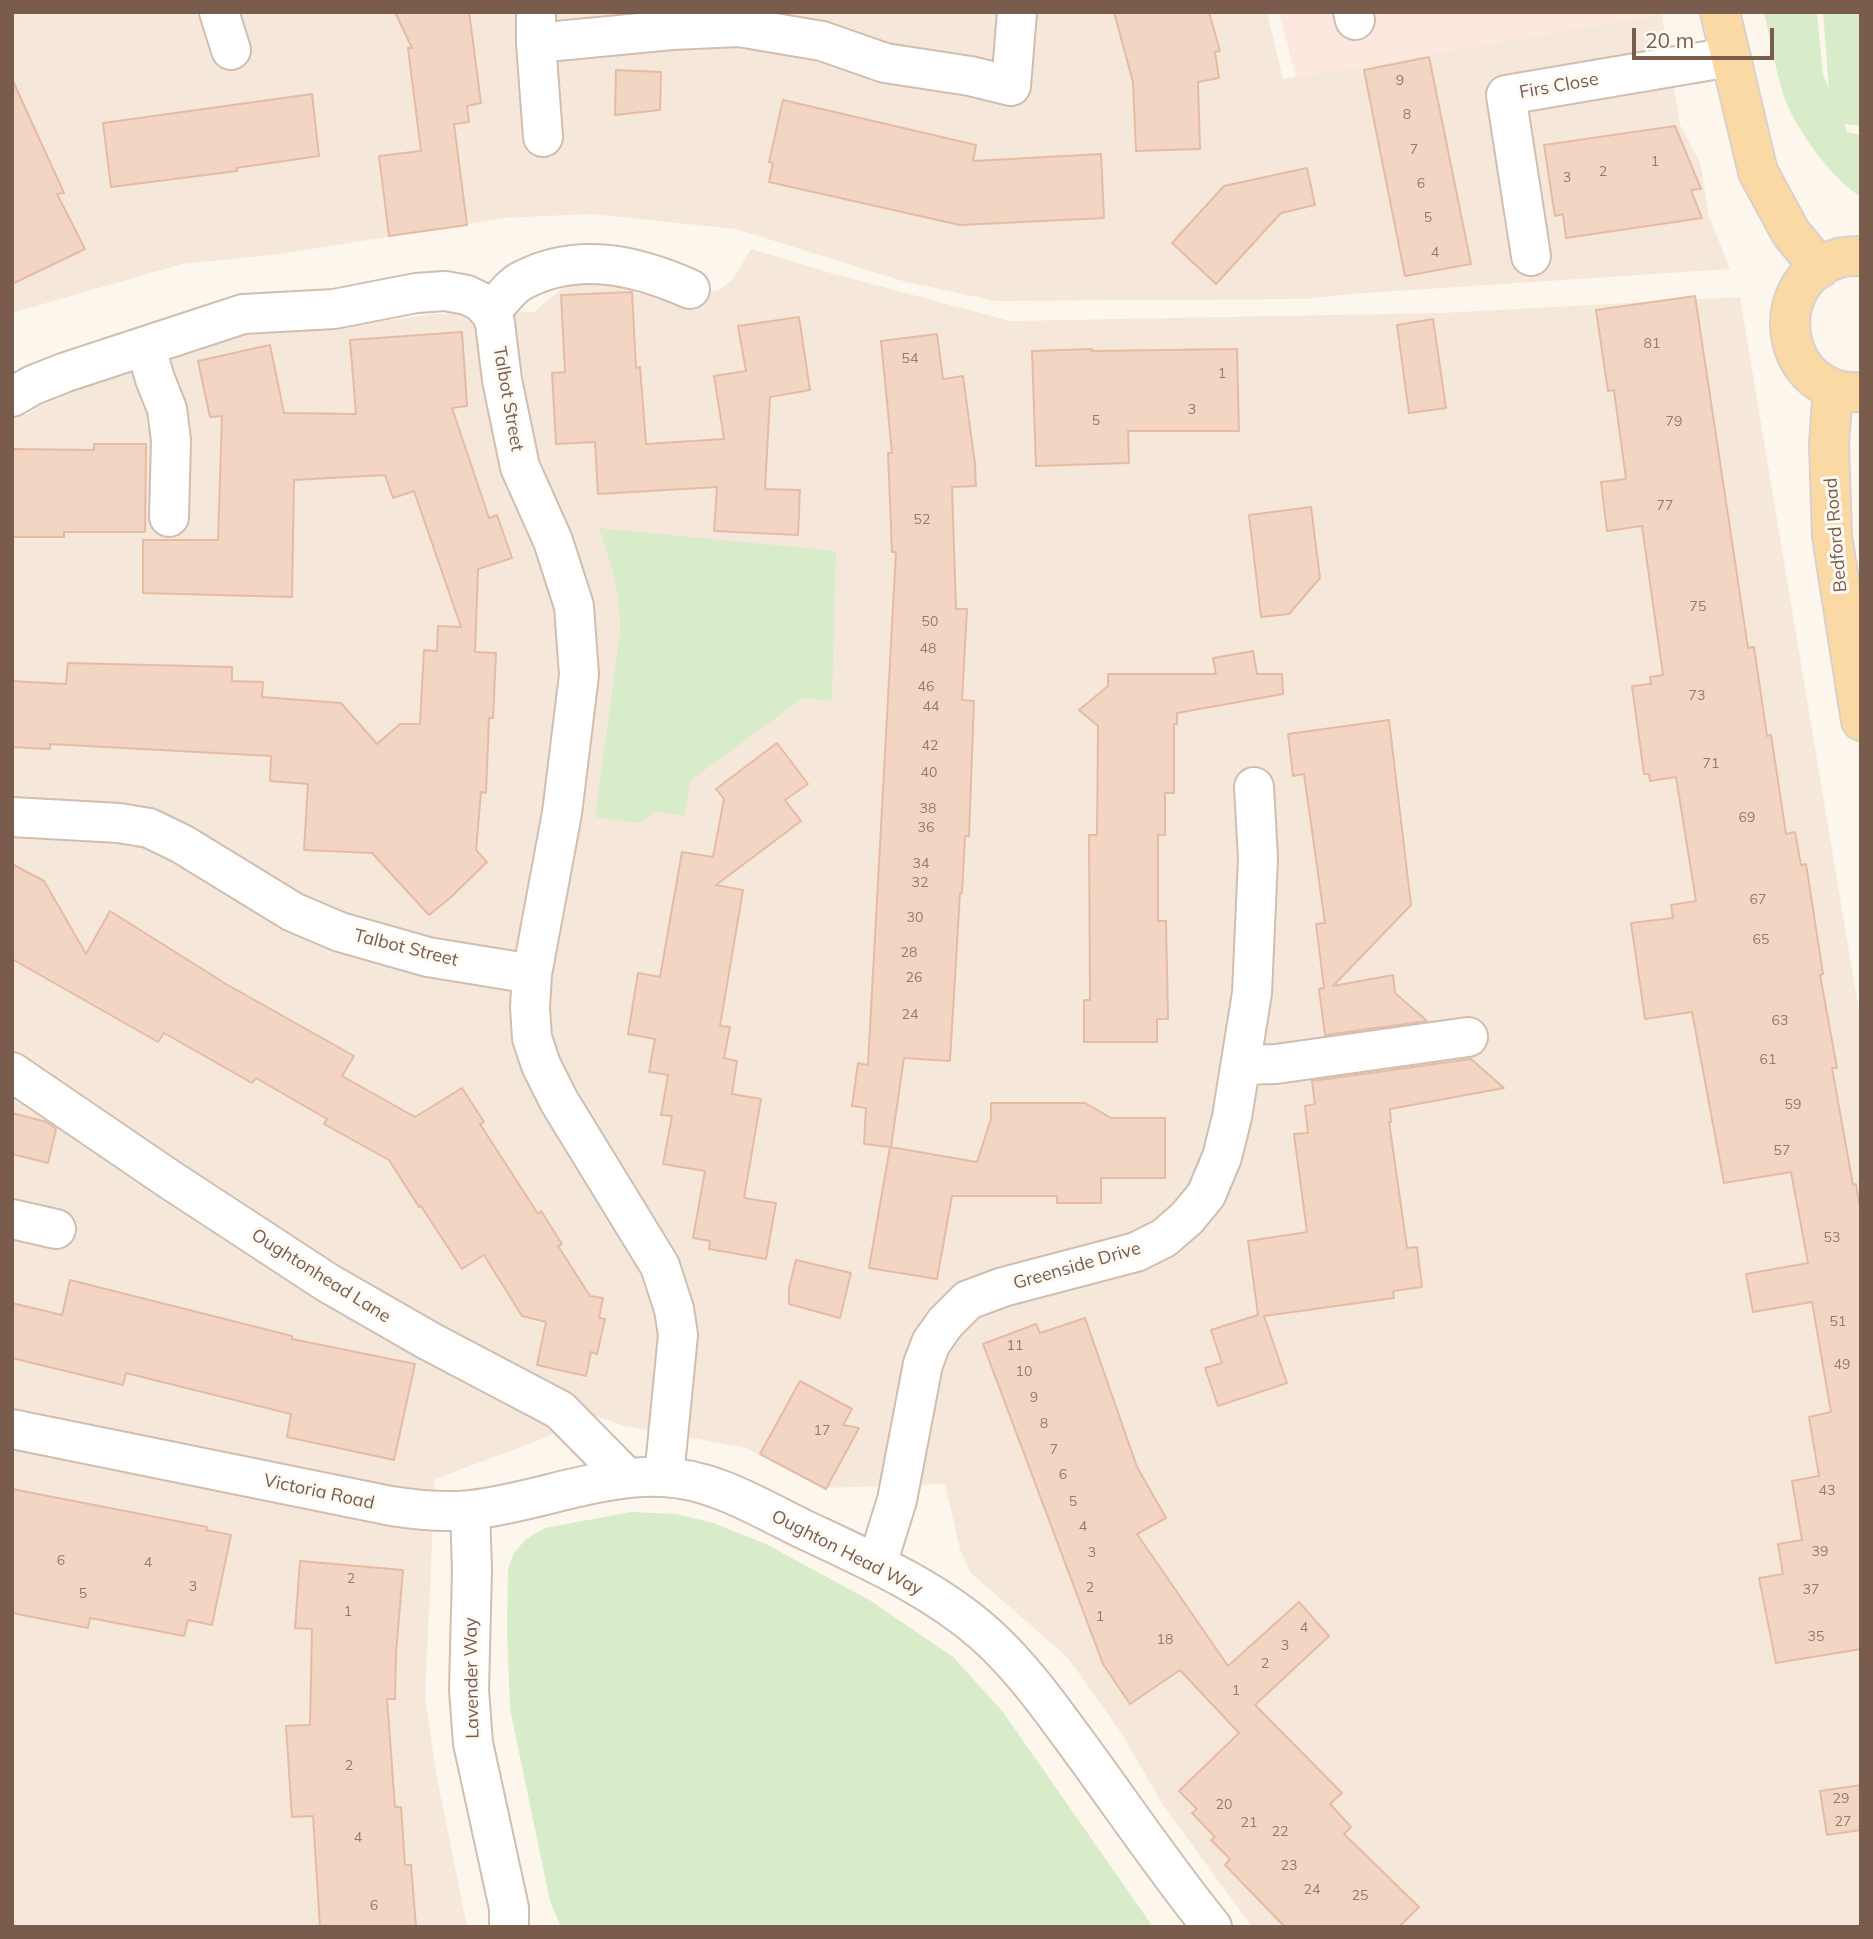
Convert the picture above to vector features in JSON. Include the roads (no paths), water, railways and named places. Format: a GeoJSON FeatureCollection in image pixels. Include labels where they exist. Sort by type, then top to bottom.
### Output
{"type":"FeatureCollection","features":[{"type":"Feature","properties":{"kind":"main road"},"geometry":{"type":"LineString","coordinates":[[1720,12],[1758,172],[1790,233],[1820,268]]}},
{"type":"Feature","properties":{"kind":"main road"},"geometry":{"type":"LineString","coordinates":[[1847,391],[1815,379],[1801,364],[1793,346],[1789,326],[1791,306],[1808,276],[1840,258],[1861,256]]}},
{"type":"Feature","properties":{"kind":"main road","name":"Bedford Road"},"geometry":{"type":"LineString","coordinates":[[1847,391],[1829,444],[1832,536],[1861,721]]}},
{"type":"Feature","properties":{"kind":"street"},"geometry":{"type":"LineString","coordinates":[[219,12],[231,50]]}},
{"type":"Feature","properties":{"kind":"street"},"geometry":{"type":"LineString","coordinates":[[543,137],[536,28],[672,30],[739,27],[822,41],[885,63],[970,76],[1011,86],[1017,12]]}},
{"type":"Feature","properties":{"kind":"street","name":"Firs Close"},"geometry":{"type":"LineString","coordinates":[[1531,256],[1506,95],[1730,57]]}},
{"type":"Feature","properties":{"kind":"street"},"geometry":{"type":"LineString","coordinates":[[12,397],[66,372],[146,348],[243,314],[334,309],[416,293],[445,291],[467,295],[481,302],[491,312],[519,282],[543,272],[584,263],[619,265],[661,276],[690,289]]}},
{"type":"Feature","properties":{"kind":"street","name":"Talbot Street"},"geometry":{"type":"LineString","coordinates":[[491,312],[520,467],[553,541],[574,606],[579,675],[562,813],[532,974],[532,1038],[541,1065],[559,1101],[660,1266],[674,1309],[678,1335],[664,1477]]}},
{"type":"Feature","properties":{"kind":"street"},"geometry":{"type":"LineString","coordinates":[[146,348],[167,409],[172,440],[169,517]]}},
{"type":"Feature","properties":{"kind":"street","name":"Greenside Drive"},"geometry":{"type":"LineString","coordinates":[[877,1564],[897,1500],[923,1364],[945,1323],[968,1300],[1003,1287],[1136,1252],[1164,1238],[1187,1218],[1206,1195],[1222,1157],[1241,1065],[1252,993],[1258,858],[1254,787]]}},
{"type":"Feature","properties":{"kind":"street","name":"Talbot Street"},"geometry":{"type":"LineString","coordinates":[[12,817],[119,823],[149,828],[182,844],[293,912],[340,932],[428,957],[532,974]]}},
{"type":"Feature","properties":{"kind":"street"},"geometry":{"type":"LineString","coordinates":[[1241,1065],[1276,1064],[1468,1037]]}},
{"type":"Feature","properties":{"kind":"street","name":"Oughtonhead Lane"},"geometry":{"type":"LineString","coordinates":[[12,1072],[328,1283],[429,1341],[560,1409],[627,1478]]}},
{"type":"Feature","properties":{"kind":"street"},"geometry":{"type":"LineString","coordinates":[[12,1219],[56,1229]]}},
{"type":"Feature","properties":{"kind":"street","name":"Victoria Road"},"geometry":{"type":"LineString","coordinates":[[12,1429],[391,1506],[430,1511],[470,1510],[627,1478]]}},
{"type":"Feature","properties":{"kind":"street","name":"Oughton Head Way"},"geometry":{"type":"LineString","coordinates":[[627,1478],[664,1477],[695,1482],[724,1491],[877,1564],[939,1601],[984,1634],[1042,1695],[1168,1872],[1212,1927]]}},
{"type":"Feature","properties":{"kind":"street","name":"Lavender Way"},"geometry":{"type":"LineString","coordinates":[[470,1510],[472,1570],[469,1690],[473,1743],[509,1908],[509,1927]]}}]}
